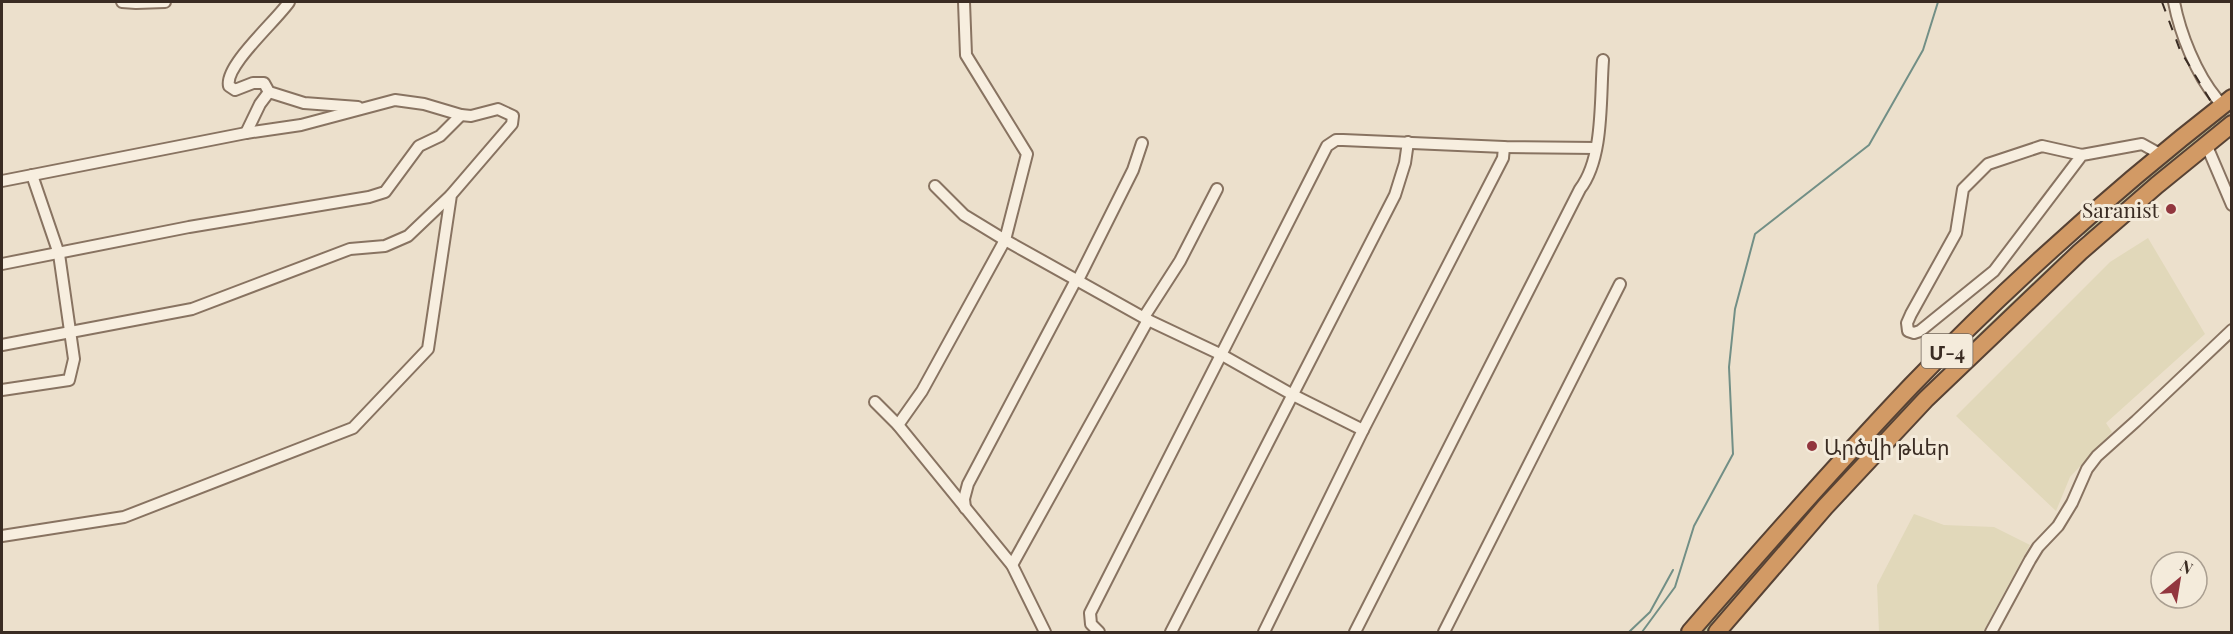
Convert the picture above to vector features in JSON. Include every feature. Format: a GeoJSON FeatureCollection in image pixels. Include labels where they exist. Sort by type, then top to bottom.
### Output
{"type":"FeatureCollection","features":[{"type":"Feature","properties":{"kind":"highway","name":"Մ-4"},"geometry":{"type":"LineString","coordinates":[[1690,633],[1810,495],[1913,384],[2026,274],[2224,99]]}},
{"type":"Feature","properties":{"kind":"highway","name":"Մ-4"},"geometry":{"type":"LineString","coordinates":[[1717,633],[1825,507],[1926,399],[2080,252],[2232,124]]}},
{"type":"Feature","properties":{"kind":"street"},"geometry":{"type":"LineString","coordinates":[[122,2],[165,2]]}},
{"type":"Feature","properties":{"kind":"street"},"geometry":{"type":"LineString","coordinates":[[290,2],[242,55],[228,80],[229,86],[235,90],[259,82],[264,83],[269,92],[304,103],[367,107]]}},
{"type":"Feature","properties":{"kind":"street"},"geometry":{"type":"LineString","coordinates":[[898,425],[922,392],[1005,240],[1027,153],[966,55],[964,2]]}},
{"type":"Feature","properties":{"kind":"street"},"geometry":{"type":"LineString","coordinates":[[2174,2],[2179,26],[2208,88],[2224,99]]}},
{"type":"Feature","properties":{"kind":"street"},"geometry":{"type":"LineString","coordinates":[[1355,633],[1534,278],[1589,176],[1596,148],[1603,60]]}},
{"type":"Feature","properties":{"kind":"street"},"geometry":{"type":"LineString","coordinates":[[246,133],[260,104],[269,92]]}},
{"type":"Feature","properties":{"kind":"street"},"geometry":{"type":"LineString","coordinates":[[2,181],[246,133],[302,125],[395,100],[424,104],[461,115],[471,116],[498,109],[513,116],[512,124],[451,195],[408,236],[385,246],[350,249],[192,309],[2,345]]}},
{"type":"Feature","properties":{"kind":"street"},"geometry":{"type":"LineString","coordinates":[[2,264],[189,227],[377,195],[385,192],[419,146],[440,136],[461,115]]}},
{"type":"Feature","properties":{"kind":"street"},"geometry":{"type":"LineString","coordinates":[[1099,633],[1091,624],[1089,613],[1327,146],[1336,140],[1343,140],[1504,147],[1596,148]]}},
{"type":"Feature","properties":{"kind":"street"},"geometry":{"type":"LineString","coordinates":[[1172,633],[1395,195],[1405,163],[1408,142]]}},
{"type":"Feature","properties":{"kind":"street"},"geometry":{"type":"LineString","coordinates":[[965,508],[964,499],[968,484],[1077,280],[1133,170],[1142,143]]}},
{"type":"Feature","properties":{"kind":"street"},"geometry":{"type":"LineString","coordinates":[[2082,154],[1994,271],[1920,331],[1914,333],[1908,331],[1907,323],[1911,314],[1956,233],[1963,189],[1988,164],[2043,146],[2082,154],[2142,144],[2160,154]]}},
{"type":"Feature","properties":{"kind":"street"},"geometry":{"type":"LineString","coordinates":[[2206,144],[2232,205]]}},
{"type":"Feature","properties":{"kind":"street"},"geometry":{"type":"LineString","coordinates":[[1264,633],[1363,430],[1503,158],[1504,147]]}},
{"type":"Feature","properties":{"kind":"street"},"geometry":{"type":"LineString","coordinates":[[2180,166],[2188,162],[2199,161],[2216,170]]}},
{"type":"Feature","properties":{"kind":"street"},"geometry":{"type":"LineString","coordinates":[[2,390],[69,380],[74,359],[59,254],[32,176]]}},
{"type":"Feature","properties":{"kind":"street"},"geometry":{"type":"LineString","coordinates":[[935,186],[964,215],[1005,240],[1146,319],[1222,355],[1293,395],[1363,430]]}},
{"type":"Feature","properties":{"kind":"street"},"geometry":{"type":"LineString","coordinates":[[1012,565],[1180,261],[1217,189]]}},
{"type":"Feature","properties":{"kind":"street"},"geometry":{"type":"LineString","coordinates":[[2,536],[124,517],[353,428],[428,349],[451,195]]}},
{"type":"Feature","properties":{"kind":"street"},"geometry":{"type":"LineString","coordinates":[[1444,633],[1620,284]]}},
{"type":"Feature","properties":{"kind":"street"},"geometry":{"type":"LineString","coordinates":[[1991,633],[2030,560],[2046,537],[2058,526],[2072,503],[2087,469],[2097,456],[2232,330]]}},
{"type":"Feature","properties":{"kind":"street"},"geometry":{"type":"LineString","coordinates":[[875,402],[898,425],[1012,565],[1045,633]]}},
{"type":"Feature","properties":{"kind":"shaded area"},"geometry":{"type":"Polygon","coordinates":[[[2148,238],[2205,334],[2106,423],[2112,432],[2070,477],[2056,511],[1956,416],[2110,262],[2148,238]]]}},
{"type":"Feature","properties":{"kind":"shaded area"},"geometry":{"type":"Polygon","coordinates":[[[1914,514],[1944,525],[1994,527],[2030,545],[1983,632],[1879,632],[1877,585],[1914,514]]]}},
{"type":"Feature","properties":{"kind":"green space"},"geometry":{"type":"Polygon","coordinates":[[[2231,107],[2231,114],[2087,240],[2084,234],[2231,107]]]}},
{"type":"Feature","properties":{"kind":"green space"},"geometry":{"type":"Polygon","coordinates":[[[2063,254],[2067,258],[1825,499],[1748,582],[1708,632],[1701,632],[1757,564],[1891,420],[2063,254]]]}},
{"type":"Feature","properties":{"kind":"waterway"},"geometry":{"type":"LineString","coordinates":[[1642,632],[1675,587],[1694,526],[1733,454],[1729,367],[1735,309],[1755,234],[1869,145],[1923,50],[1938,2]]}},
{"type":"Feature","properties":{"kind":"waterway"},"geometry":{"type":"LineString","coordinates":[[1629,632],[1650,612],[1673,570]]}},
{"type":"Feature","properties":{"kind":"tunnel"},"geometry":{"type":"LineString","coordinates":[[2219,102],[2232,116]]}},
{"type":"Feature","properties":{"kind":"railway"},"geometry":{"type":"LineString","coordinates":[[2162,2],[2180,50],[2213,105]]}},
{"type":"Feature","properties":{"kind":"place","name":"Saranist"},"geometry":{"type":"Point","coordinates":[2171,209]}},
{"type":"Feature","properties":{"kind":"place","name":"Արծվի թևեր"},"geometry":{"type":"Point","coordinates":[1812,446]}}]}
